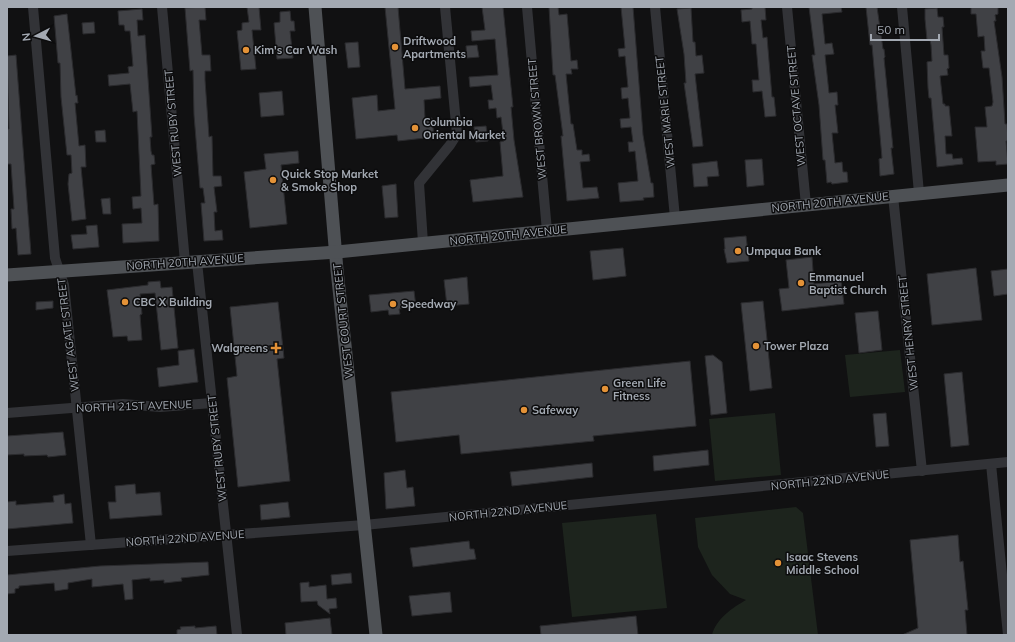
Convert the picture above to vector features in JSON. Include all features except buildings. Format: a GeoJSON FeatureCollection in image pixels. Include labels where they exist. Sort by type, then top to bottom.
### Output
{"type":"FeatureCollection","features":[{"type":"Feature","properties":{"kind":"main road","name":"WEST COURT STREET"},"geometry":{"type":"LineString","coordinates":[[315,7],[342,318],[376,635]]}},
{"type":"Feature","properties":{"kind":"main road","name":"NORTH 20TH AVENUE"},"geometry":{"type":"LineString","coordinates":[[7,275],[337,252],[1008,185]]}},
{"type":"Feature","properties":{"kind":"street","name":"WEST AGATE STREET"},"geometry":{"type":"LineString","coordinates":[[33,7],[55,258],[64,285],[91,545]]}},
{"type":"Feature","properties":{"kind":"street","name":"WEST RUBY STREET"},"geometry":{"type":"LineString","coordinates":[[162,7],[191,262],[212,403],[237,635]]}},
{"type":"Feature","properties":{"kind":"street"},"geometry":{"type":"LineString","coordinates":[[423,243],[419,184],[457,134],[445,7]]}},
{"type":"Feature","properties":{"kind":"street","name":"WEST BROWN STREET"},"geometry":{"type":"LineString","coordinates":[[527,7],[547,231]]}},
{"type":"Feature","properties":{"kind":"street","name":"WEST MARIE STREET"},"geometry":{"type":"LineString","coordinates":[[655,7],[675,218]]}},
{"type":"Feature","properties":{"kind":"street","name":"WEST OCTAVE STREET"},"geometry":{"type":"LineString","coordinates":[[787,7],[806,205]]}},
{"type":"Feature","properties":{"kind":"street"},"geometry":{"type":"LineString","coordinates":[[902,7],[919,193]]}},
{"type":"Feature","properties":{"kind":"street","name":"WEST HENRY STREET"},"geometry":{"type":"LineString","coordinates":[[893,196],[922,471]]}},
{"type":"Feature","properties":{"kind":"street","name":"NORTH 21ST AVENUE"},"geometry":{"type":"LineString","coordinates":[[7,413],[123,404],[160,407],[212,403]]}},
{"type":"Feature","properties":{"kind":"street","name":"NORTH 22ND AVENUE"},"geometry":{"type":"LineString","coordinates":[[7,550],[364,525],[1008,462]]}},
{"type":"Feature","properties":{"kind":"street"},"geometry":{"type":"LineString","coordinates":[[991,464],[1008,635]]}},
{"type":"Feature","properties":{"kind":"shaded area"},"geometry":{"type":"Polygon","coordinates":[[[900,350],[905,392],[850,397],[845,355],[900,350]]]}},
{"type":"Feature","properties":{"kind":"shaded area"},"geometry":{"type":"Polygon","coordinates":[[[775,413],[781,475],[715,481],[709,419],[775,413]]]}},
{"type":"Feature","properties":{"kind":"shaded area"},"geometry":{"type":"Polygon","coordinates":[[[796,507],[803,513],[818,635],[712,635],[721,619],[730,610],[746,600],[730,594],[712,575],[698,547],[695,518],[796,507]]]}},
{"type":"Feature","properties":{"kind":"shaded area"},"geometry":{"type":"Polygon","coordinates":[[[656,514],[667,608],[572,617],[562,523],[656,514]]]}},
{"type":"Feature","properties":{"kind":"place","name":"Driftwood Apartments"},"geometry":{"type":"Point","coordinates":[395,47]}},
{"type":"Feature","properties":{"kind":"place","name":"Kim's Car Wash"},"geometry":{"type":"Point","coordinates":[246,50]}},
{"type":"Feature","properties":{"kind":"place","name":"Columbia Oriental Market"},"geometry":{"type":"Point","coordinates":[415,128]}},
{"type":"Feature","properties":{"kind":"place","name":"Quick Stop Market & Smoke Shop"},"geometry":{"type":"Point","coordinates":[273,180]}},
{"type":"Feature","properties":{"kind":"place","name":"Umpqua Bank"},"geometry":{"type":"Point","coordinates":[738,251]}},
{"type":"Feature","properties":{"kind":"place","name":"Emmanuel Baptist Church"},"geometry":{"type":"Point","coordinates":[801,283]}},
{"type":"Feature","properties":{"kind":"place","name":"CBC X Building"},"geometry":{"type":"Point","coordinates":[125,302]}},
{"type":"Feature","properties":{"kind":"place","name":"Speedway"},"geometry":{"type":"Point","coordinates":[393,304]}},
{"type":"Feature","properties":{"kind":"place","name":"Tower Plaza"},"geometry":{"type":"Point","coordinates":[756,346]}},
{"type":"Feature","properties":{"kind":"place","name":"Walgreens"},"geometry":{"type":"Point","coordinates":[276,348]}},
{"type":"Feature","properties":{"kind":"place","name":"Green Life Fitness"},"geometry":{"type":"Point","coordinates":[605,389]}},
{"type":"Feature","properties":{"kind":"place","name":"Safeway"},"geometry":{"type":"Point","coordinates":[524,410]}},
{"type":"Feature","properties":{"kind":"place","name":"Isaac Stevens Middle School"},"geometry":{"type":"Point","coordinates":[778,563]}}]}
